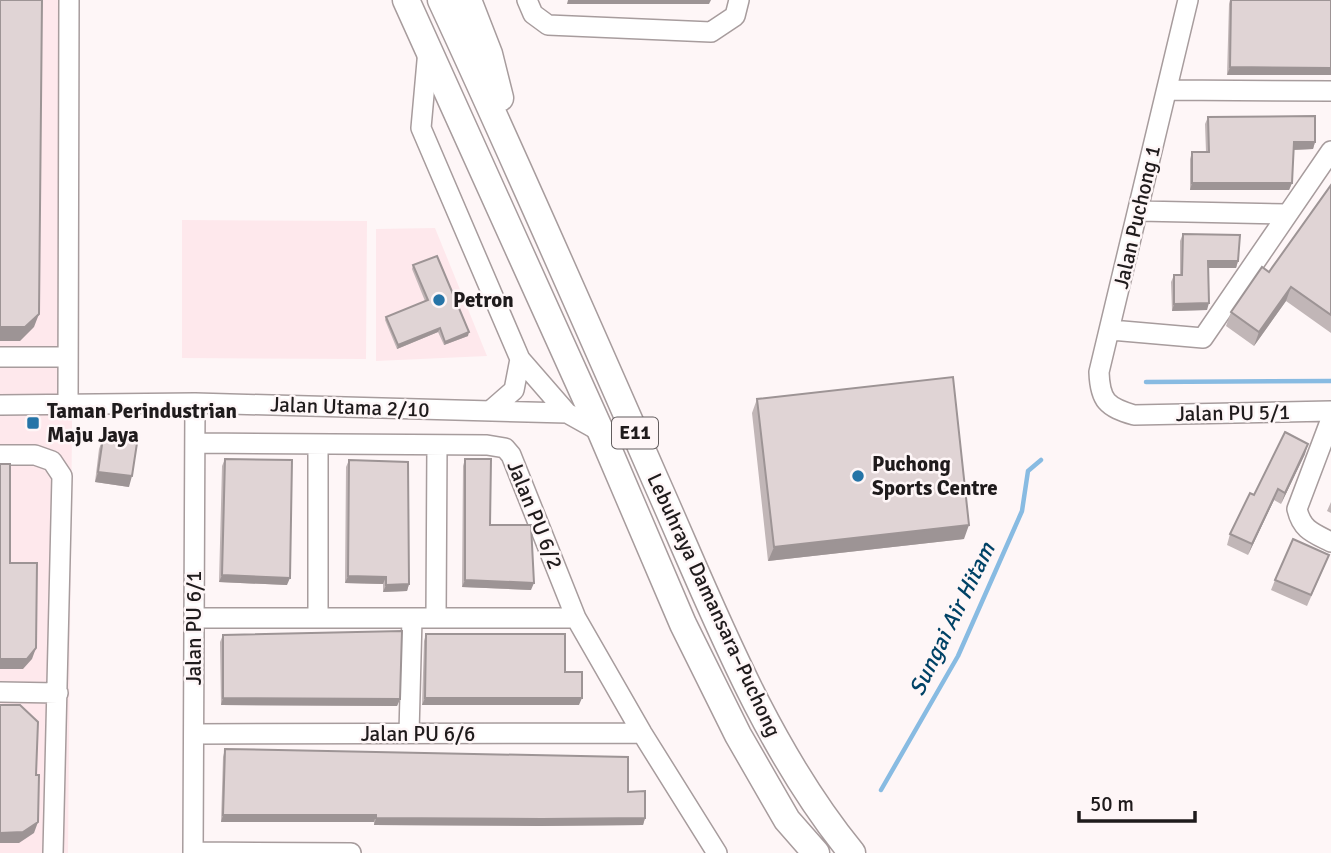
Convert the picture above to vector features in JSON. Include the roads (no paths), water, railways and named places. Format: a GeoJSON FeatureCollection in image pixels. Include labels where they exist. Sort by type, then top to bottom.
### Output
{"type":"FeatureCollection","features":[{"type":"Feature","properties":{"kind":"highway","name":"Lebuhraya Damansara–Puchong"},"geometry":{"type":"LineString","coordinates":[[406,0],[601,432],[683,624],[738,735],[787,820],[813,851]]}},
{"type":"Feature","properties":{"kind":"highway","name":"Lebuhraya Damansara–Puchong"},"geometry":{"type":"LineString","coordinates":[[441,0],[515,159],[727,643],[774,735],[823,817],[852,853]]}},
{"type":"Feature","properties":{"kind":"highway"},"geometry":{"type":"LineString","coordinates":[[468,0],[489,54],[515,159]]}},
{"type":"Feature","properties":{"kind":"street"},"geometry":{"type":"LineString","coordinates":[[68,404],[69,0]]}},
{"type":"Feature","properties":{"kind":"street"},"geometry":{"type":"LineString","coordinates":[[527,0],[533,14],[548,25],[711,32],[735,16],[739,1]]}},
{"type":"Feature","properties":{"kind":"street","name":"Jalan Puchong 1"},"geometry":{"type":"LineString","coordinates":[[1134,415],[1117,410],[1105,402],[1099,372],[1188,0]]}},
{"type":"Feature","properties":{"kind":"street"},"geometry":{"type":"LineString","coordinates":[[428,47],[421,128],[520,359],[567,413]]}},
{"type":"Feature","properties":{"kind":"street"},"geometry":{"type":"LineString","coordinates":[[1167,90],[1331,91]]}},
{"type":"Feature","properties":{"kind":"street"},"geometry":{"type":"LineString","coordinates":[[1111,330],[1203,338],[1331,150]]}},
{"type":"Feature","properties":{"kind":"street"},"geometry":{"type":"LineString","coordinates":[[1139,211],[1287,214]]}},
{"type":"Feature","properties":{"kind":"street"},"geometry":{"type":"LineString","coordinates":[[0,357],[67,357]]}},
{"type":"Feature","properties":{"kind":"street"},"geometry":{"type":"LineString","coordinates":[[490,411],[514,390],[520,359]]}},
{"type":"Feature","properties":{"kind":"street","name":"Jalan Utama 2/10"},"geometry":{"type":"LineString","coordinates":[[0,405],[195,403],[567,413],[601,432]]}},
{"type":"Feature","properties":{"kind":"street","name":"Jalan PU 6/1"},"geometry":{"type":"LineString","coordinates":[[193,852],[195,403]]}},
{"type":"Feature","properties":{"kind":"street","name":"Jalan PU 5/1"},"geometry":{"type":"LineString","coordinates":[[1134,415],[1331,411]]}},
{"type":"Feature","properties":{"kind":"street"},"geometry":{"type":"LineString","coordinates":[[1331,419],[1297,509],[1300,522],[1310,531],[1331,542]]}},
{"type":"Feature","properties":{"kind":"street","name":"Jalan PU 6/2"},"geometry":{"type":"LineString","coordinates":[[195,443],[496,445],[509,451],[576,618],[642,733],[718,853]]}},
{"type":"Feature","properties":{"kind":"street"},"geometry":{"type":"LineString","coordinates":[[318,444],[318,618]]}},
{"type":"Feature","properties":{"kind":"street"},"geometry":{"type":"LineString","coordinates":[[436,618],[437,444]]}},
{"type":"Feature","properties":{"kind":"street"},"geometry":{"type":"LineString","coordinates":[[0,456],[35,456],[52,461],[62,476],[53,853]]}},
{"type":"Feature","properties":{"kind":"street"},"geometry":{"type":"LineString","coordinates":[[194,618],[576,618]]}},
{"type":"Feature","properties":{"kind":"street"},"geometry":{"type":"LineString","coordinates":[[409,733],[412,618]]}},
{"type":"Feature","properties":{"kind":"street"},"geometry":{"type":"LineString","coordinates":[[0,692],[58,692]]}},
{"type":"Feature","properties":{"kind":"street","name":"Jalan PU 6/6"},"geometry":{"type":"LineString","coordinates":[[194,734],[642,733]]}},
{"type":"Feature","properties":{"kind":"street"},"geometry":{"type":"LineString","coordinates":[[193,852],[351,853]]}},
{"type":"Feature","properties":{"kind":"waterway","name":"Sungai Air Hitam"},"geometry":{"type":"LineString","coordinates":[[1146,382],[1331,381]]}},
{"type":"Feature","properties":{"kind":"waterway","name":"Sungai Air Hitam"},"geometry":{"type":"LineString","coordinates":[[881,790],[958,656],[1022,511],[1028,471],[1041,460]]}},
{"type":"Feature","properties":{"kind":"place","name":"Petron"},"geometry":{"type":"Point","coordinates":[439,300]}},
{"type":"Feature","properties":{"kind":"place","name":"Taman Perindustrian Maju Jaya"},"geometry":{"type":"Point","coordinates":[33,423]}},
{"type":"Feature","properties":{"kind":"place","name":"Puchong Sports Centre"},"geometry":{"type":"Point","coordinates":[858,476]}}]}
